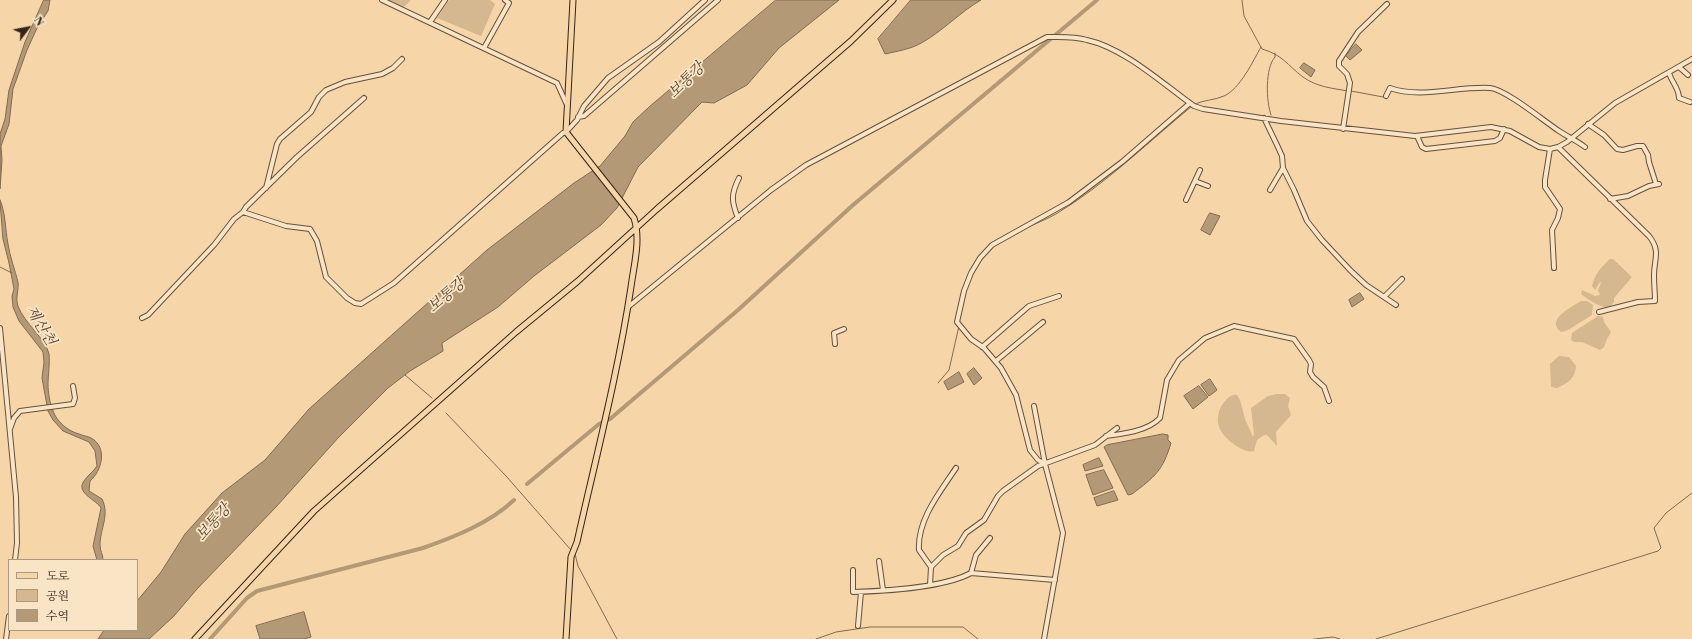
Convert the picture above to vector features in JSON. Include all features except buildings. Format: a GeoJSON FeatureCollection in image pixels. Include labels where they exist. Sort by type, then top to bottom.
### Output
{"type":"FeatureCollection","features":[{"type":"Feature","properties":{"kind":"main road"},"geometry":{"type":"LineString","coordinates":[[566,639],[572,557],[604,427],[628,307],[637,241],[637,228],[634,218],[566,132],[566,105],[573,0]]}},
{"type":"Feature","properties":{"kind":"main road"},"geometry":{"type":"LineString","coordinates":[[195,639],[314,510],[851,41],[893,0]]}},
{"type":"Feature","properties":{"kind":"street"},"geometry":{"type":"LineString","coordinates":[[382,0],[558,83],[566,105]]}},
{"type":"Feature","properties":{"kind":"street"},"geometry":{"type":"LineString","coordinates":[[430,22],[445,0]]}},
{"type":"Feature","properties":{"kind":"street"},"geometry":{"type":"LineString","coordinates":[[484,48],[509,3],[505,0]]}},
{"type":"Feature","properties":{"kind":"street"},"geometry":{"type":"LineString","coordinates":[[243,212],[286,226],[310,230],[317,241],[326,277],[346,298],[355,303],[361,304],[394,283],[552,142],[566,132],[578,118],[584,106],[608,78],[659,42],[705,0]]}},
{"type":"Feature","properties":{"kind":"street"},"geometry":{"type":"LineString","coordinates":[[578,118],[584,116],[718,0]]}},
{"type":"Feature","properties":{"kind":"street"},"geometry":{"type":"LineString","coordinates":[[1343,128],[1350,83],[1347,74],[1339,66],[1339,61],[1358,32],[1387,4]]}},
{"type":"Feature","properties":{"kind":"street"},"geometry":{"type":"LineString","coordinates":[[628,307],[806,165],[964,82],[1040,40],[1050,37],[1072,37],[1106,46],[1137,64],[1192,104],[1264,118],[1417,136],[1491,127],[1504,130],[1539,147],[1550,149],[1558,147],[1571,138],[1620,99],[1692,59]]}},
{"type":"Feature","properties":{"kind":"street"},"geometry":{"type":"LineString","coordinates":[[266,188],[277,144],[280,139],[311,112],[322,93],[344,82],[382,74],[393,68],[402,59]]}},
{"type":"Feature","properties":{"kind":"street"},"geometry":{"type":"LineString","coordinates":[[1678,67],[1688,75]]}},
{"type":"Feature","properties":{"kind":"street"},"geometry":{"type":"LineString","coordinates":[[1669,73],[1671,80],[1679,92],[1679,98],[1690,102]]}},
{"type":"Feature","properties":{"kind":"street"},"geometry":{"type":"LineString","coordinates":[[1386,96],[1390,88],[1408,92],[1492,88],[1523,105],[1571,138],[1574,138],[1585,147]]}},
{"type":"Feature","properties":{"kind":"street"},"geometry":{"type":"LineString","coordinates":[[142,318],[148,315],[199,262],[220,239],[234,219],[243,212],[311,144],[364,98]]}},
{"type":"Feature","properties":{"kind":"street"},"geometry":{"type":"LineString","coordinates":[[1045,464],[1038,460],[1030,450],[1016,395],[996,361],[982,347],[971,339],[957,322],[964,291],[971,273],[986,251],[999,240],[1069,202],[1122,162],[1192,104]]}},
{"type":"Feature","properties":{"kind":"street"},"geometry":{"type":"LineString","coordinates":[[1264,118],[1279,150],[1283,168],[1304,215],[1322,240],[1351,271],[1366,285],[1396,305]]}},
{"type":"Feature","properties":{"kind":"street"},"geometry":{"type":"LineString","coordinates":[[1588,124],[1604,135],[1617,150],[1643,146],[1648,155],[1650,168],[1658,184],[1628,196],[1610,199]]}},
{"type":"Feature","properties":{"kind":"street"},"geometry":{"type":"LineString","coordinates":[[1417,136],[1422,147],[1426,149],[1495,141],[1500,138],[1504,130]]}},
{"type":"Feature","properties":{"kind":"street"},"geometry":{"type":"LineString","coordinates":[[1558,147],[1655,243],[1655,301],[1638,302],[1599,312]]}},
{"type":"Feature","properties":{"kind":"street"},"geometry":{"type":"LineString","coordinates":[[1550,149],[1545,187],[1560,209],[1558,218],[1552,230],[1554,268]]}},
{"type":"Feature","properties":{"kind":"street"},"geometry":{"type":"LineString","coordinates":[[1270,190],[1283,168]]}},
{"type":"Feature","properties":{"kind":"street"},"geometry":{"type":"LineString","coordinates":[[1186,200],[1200,170]]}},
{"type":"Feature","properties":{"kind":"street"},"geometry":{"type":"LineString","coordinates":[[738,218],[732,205],[732,196],[739,178]]}},
{"type":"Feature","properties":{"kind":"street"},"geometry":{"type":"LineString","coordinates":[[1195,181],[1208,186]]}},
{"type":"Feature","properties":{"kind":"street"},"geometry":{"type":"LineString","coordinates":[[1384,297],[1402,279]]}},
{"type":"Feature","properties":{"kind":"street"},"geometry":{"type":"LineString","coordinates":[[982,347],[1029,306],[1059,296]]}},
{"type":"Feature","properties":{"kind":"street"},"geometry":{"type":"LineString","coordinates":[[996,361],[1043,322]]}},
{"type":"Feature","properties":{"kind":"street"},"geometry":{"type":"LineString","coordinates":[[1106,436],[1136,430],[1150,426],[1156,422],[1160,418],[1166,380],[1179,360],[1205,338],[1234,326],[1294,339],[1309,360],[1311,364],[1310,372],[1313,377],[1324,387],[1329,401]]}},
{"type":"Feature","properties":{"kind":"street"},"geometry":{"type":"LineString","coordinates":[[0,328],[4,404],[9,432],[16,497],[15,559]]}},
{"type":"Feature","properties":{"kind":"street"},"geometry":{"type":"LineString","coordinates":[[835,344],[834,333],[844,329]]}},
{"type":"Feature","properties":{"kind":"street"},"geometry":{"type":"LineString","coordinates":[[9,432],[14,418],[20,411],[73,404],[75,398],[73,386]]}},
{"type":"Feature","properties":{"kind":"street"},"geometry":{"type":"LineString","coordinates":[[1034,406],[1045,464],[1063,533],[1044,639]]}},
{"type":"Feature","properties":{"kind":"street"},"geometry":{"type":"LineString","coordinates":[[931,567],[943,554],[958,546],[966,533],[984,520],[998,496],[1003,491],[1038,466],[1095,445],[1117,428]]}},
{"type":"Feature","properties":{"kind":"street"},"geometry":{"type":"LineString","coordinates":[[930,585],[931,567],[919,550],[922,526],[930,508],[956,468]]}},
{"type":"Feature","properties":{"kind":"street"},"geometry":{"type":"LineString","coordinates":[[971,573],[976,555],[990,538]]}},
{"type":"Feature","properties":{"kind":"street"},"geometry":{"type":"LineString","coordinates":[[879,561],[884,590]]}},
{"type":"Feature","properties":{"kind":"street"},"geometry":{"type":"LineString","coordinates":[[853,570],[853,592],[930,585],[957,580],[971,573],[1055,580]]}},
{"type":"Feature","properties":{"kind":"street"},"geometry":{"type":"LineString","coordinates":[[858,626],[861,592]]}},
{"type":"Feature","properties":{"kind":"street"},"geometry":{"type":"LineString","coordinates":[[6,639],[8,624]]}},
{"type":"Feature","properties":{"kind":"green space"},"geometry":{"type":"Polygon","coordinates":[[[386,0],[411,0],[403,8],[386,0]]]}},
{"type":"Feature","properties":{"kind":"green space"},"geometry":{"type":"Polygon","coordinates":[[[449,0],[490,0],[495,4],[481,36],[437,18],[449,0]]]}},
{"type":"Feature","properties":{"kind":"green space"},"geometry":{"type":"Polygon","coordinates":[[[1610,259],[1613,259],[1632,277],[1614,298],[1614,302],[1609,308],[1598,305],[1581,294],[1582,290],[1595,296],[1600,295],[1598,290],[1601,283],[1600,282],[1595,290],[1592,286],[1599,271],[1610,259]]]}},
{"type":"Feature","properties":{"kind":"green space"},"geometry":{"type":"Polygon","coordinates":[[[1581,301],[1587,301],[1593,305],[1592,315],[1568,330],[1561,332],[1556,323],[1558,318],[1566,310],[1581,301]]]}},
{"type":"Feature","properties":{"kind":"green space"},"geometry":{"type":"Polygon","coordinates":[[[1598,316],[1603,317],[1604,322],[1611,332],[1604,347],[1600,350],[1582,342],[1574,342],[1571,340],[1572,333],[1598,316]]]}},
{"type":"Feature","properties":{"kind":"green space"},"geometry":{"type":"Polygon","coordinates":[[[1559,356],[1569,357],[1576,366],[1574,374],[1570,380],[1557,388],[1551,387],[1550,364],[1559,356]]]}},
{"type":"Feature","properties":{"kind":"green space"},"geometry":{"type":"Polygon","coordinates":[[[1285,394],[1290,398],[1288,406],[1291,415],[1276,432],[1277,446],[1267,435],[1264,435],[1257,440],[1254,451],[1245,450],[1236,446],[1223,435],[1218,423],[1218,415],[1223,403],[1229,397],[1237,395],[1240,400],[1245,419],[1253,437],[1254,434],[1251,408],[1268,396],[1285,394]]]}},
{"type":"Feature","properties":{"kind":"water"},"geometry":{"type":"Polygon","coordinates":[[[44,0],[50,0],[48,11],[38,26],[27,50],[13,89],[9,124],[1,146],[2,160],[0,189],[0,134],[5,119],[9,90],[25,42],[44,0]]]}},
{"type":"Feature","properties":{"kind":"water","name":"보통강"},"geometry":{"type":"Polygon","coordinates":[[[776,0],[839,0],[779,48],[747,85],[714,103],[702,102],[638,167],[617,208],[601,225],[534,276],[498,307],[442,343],[443,351],[410,371],[388,388],[338,438],[276,507],[197,589],[174,616],[149,639],[98,639],[103,631],[138,631],[138,600],[161,572],[185,534],[222,493],[265,460],[309,409],[487,250],[574,183],[600,166],[625,136],[633,122],[776,0]]]}},
{"type":"Feature","properties":{"kind":"water"},"geometry":{"type":"Polygon","coordinates":[[[911,0],[981,0],[931,37],[919,44],[905,50],[885,54],[878,39],[911,0]]]}},
{"type":"Feature","properties":{"kind":"water"},"geometry":{"type":"Polygon","coordinates":[[[1356,44],[1362,50],[1350,60],[1346,56],[1356,44]]]}},
{"type":"Feature","properties":{"kind":"water"},"geometry":{"type":"Polygon","coordinates":[[[1304,63],[1315,70],[1311,77],[1300,68],[1304,63]]]}},
{"type":"Feature","properties":{"kind":"water"},"geometry":{"type":"Polygon","coordinates":[[[0,200],[9,249],[18,282],[18,306],[25,319],[44,343],[49,354],[48,387],[53,411],[57,419],[67,428],[75,433],[91,438],[100,447],[100,465],[98,471],[90,481],[89,491],[102,499],[104,505],[105,516],[100,539],[100,549],[103,559],[97,559],[93,546],[101,508],[84,493],[82,489],[85,479],[97,466],[95,451],[89,442],[63,431],[53,420],[48,411],[42,378],[44,362],[43,352],[19,321],[13,307],[12,296],[14,289],[3,239],[0,200]]]}},
{"type":"Feature","properties":{"kind":"water"},"geometry":{"type":"Polygon","coordinates":[[[1210,213],[1220,216],[1210,235],[1201,230],[1210,213]]]}},
{"type":"Feature","properties":{"kind":"water"},"geometry":{"type":"Polygon","coordinates":[[[1360,293],[1364,299],[1352,307],[1349,300],[1360,293]]]}},
{"type":"Feature","properties":{"kind":"water"},"geometry":{"type":"Polygon","coordinates":[[[974,368],[982,378],[974,385],[967,374],[974,368]]]}},
{"type":"Feature","properties":{"kind":"water"},"geometry":{"type":"Polygon","coordinates":[[[959,372],[964,382],[948,390],[944,382],[959,372]]]}},
{"type":"Feature","properties":{"kind":"water"},"geometry":{"type":"Polygon","coordinates":[[[1210,379],[1217,390],[1209,396],[1201,385],[1210,379]]]}},
{"type":"Feature","properties":{"kind":"water"},"geometry":{"type":"Polygon","coordinates":[[[1199,386],[1208,397],[1193,409],[1184,396],[1199,386]]]}},
{"type":"Feature","properties":{"kind":"water"},"geometry":{"type":"Polygon","coordinates":[[[1163,434],[1168,435],[1168,440],[1171,443],[1161,467],[1147,483],[1132,494],[1128,495],[1104,447],[1107,445],[1163,434]]]}},
{"type":"Feature","properties":{"kind":"water"},"geometry":{"type":"Polygon","coordinates":[[[1099,458],[1103,466],[1085,471],[1083,465],[1099,458]]]}},
{"type":"Feature","properties":{"kind":"water"},"geometry":{"type":"Polygon","coordinates":[[[1104,470],[1113,488],[1093,495],[1086,475],[1104,470]]]}},
{"type":"Feature","properties":{"kind":"water"},"geometry":{"type":"Polygon","coordinates":[[[1114,491],[1118,500],[1097,506],[1094,498],[1114,491]]]}},
{"type":"Feature","properties":{"kind":"water"},"geometry":{"type":"Polygon","coordinates":[[[304,612],[311,637],[304,639],[260,639],[256,626],[304,612]]]}},
{"type":"Feature","properties":{"kind":"waterway"},"geometry":{"type":"LineString","coordinates":[[527,484],[599,424],[610,419],[738,310],[853,205],[1097,0]]}},
{"type":"Feature","properties":{"kind":"waterway"},"geometry":{"type":"LineString","coordinates":[[1242,0],[1244,16],[1262,49],[1280,57],[1303,77],[1314,83],[1324,87],[1348,91]]}},
{"type":"Feature","properties":{"kind":"waterway"},"geometry":{"type":"LineString","coordinates":[[1195,104],[1224,96],[1230,92],[1246,74],[1261,47]]}},
{"type":"Feature","properties":{"kind":"waterway"},"geometry":{"type":"LineString","coordinates":[[1271,115],[1268,102],[1267,85],[1269,69],[1275,57],[1275,53]]}},
{"type":"Feature","properties":{"kind":"waterway"},"geometry":{"type":"LineString","coordinates":[[1351,91],[1383,97]]}},
{"type":"Feature","properties":{"kind":"waterway"},"geometry":{"type":"LineString","coordinates":[[1028,227],[1056,214],[1092,190],[1192,106]]}},
{"type":"Feature","properties":{"kind":"waterway"},"geometry":{"type":"LineString","coordinates":[[0,267],[12,273]]}},
{"type":"Feature","properties":{"kind":"waterway"},"geometry":{"type":"LineString","coordinates":[[938,383],[949,370],[959,326]]}},
{"type":"Feature","properties":{"kind":"waterway"},"geometry":{"type":"LineString","coordinates":[[405,375],[432,398]]}},
{"type":"Feature","properties":{"kind":"waterway"},"geometry":{"type":"LineString","coordinates":[[446,413],[506,476],[571,550]]}},
{"type":"Feature","properties":{"kind":"waterway"},"geometry":{"type":"LineString","coordinates":[[1376,639],[1658,551],[1661,548],[1654,528],[1666,513],[1692,493]]}},
{"type":"Feature","properties":{"kind":"waterway"},"geometry":{"type":"LineString","coordinates":[[210,639],[247,598],[257,591],[423,548],[459,534],[483,522],[494,516],[514,500]]}},
{"type":"Feature","properties":{"kind":"waterway"},"geometry":{"type":"LineString","coordinates":[[575,554],[578,566],[617,639]]}},
{"type":"Feature","properties":{"kind":"waterway"},"geometry":{"type":"LineString","coordinates":[[816,639],[836,632],[870,627],[963,627],[978,639]]}},
{"type":"Feature","properties":{"kind":"waterway"},"geometry":{"type":"LineString","coordinates":[[1314,639],[1333,637],[1340,639]]}},
{"type":"Feature","properties":{"kind":"water label","name":"제산천"},"geometry":{"type":"Point","coordinates":[40,326]}}]}
